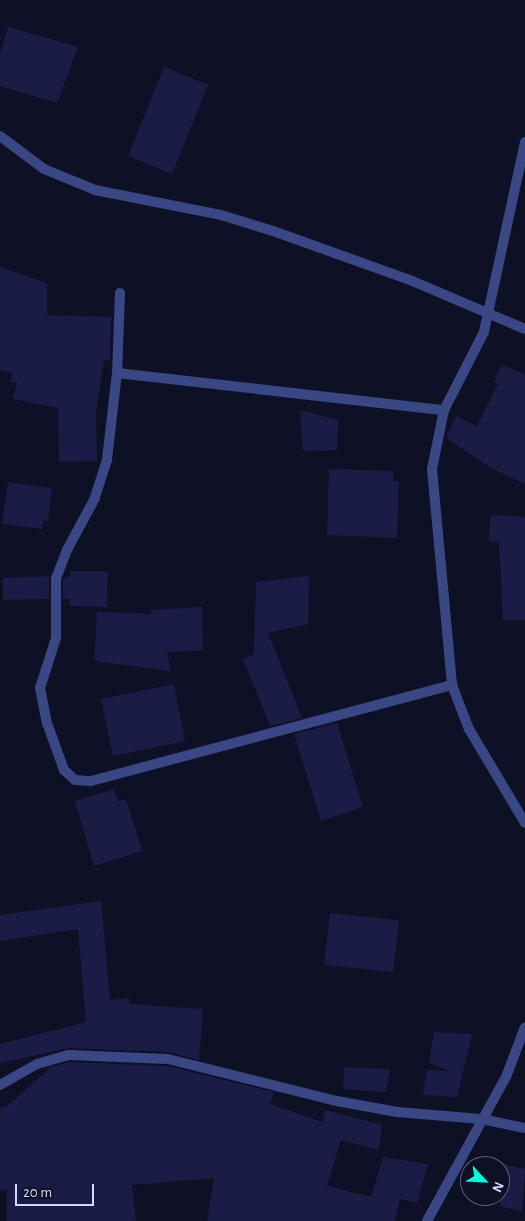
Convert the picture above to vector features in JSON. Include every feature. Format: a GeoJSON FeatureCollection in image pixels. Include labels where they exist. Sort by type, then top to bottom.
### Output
{"type":"FeatureCollection","features":[{"type":"Feature","properties":{"kind":"street"},"geometry":{"type":"LineString","coordinates":[[0,136],[44,169],[95,190],[229,217],[384,270],[525,329]]}},
{"type":"Feature","properties":{"kind":"street"},"geometry":{"type":"LineString","coordinates":[[525,142],[484,332],[444,410],[432,468],[452,685],[468,729],[525,823]]}},
{"type":"Feature","properties":{"kind":"street"},"geometry":{"type":"LineString","coordinates":[[120,293],[117,373],[107,460],[95,498],[67,550],[56,578],[56,638],[40,688],[47,723],[64,770],[75,780],[91,781],[452,685]]}},
{"type":"Feature","properties":{"kind":"street"},"geometry":{"type":"LineString","coordinates":[[117,373],[444,410]]}},
{"type":"Feature","properties":{"kind":"street"},"geometry":{"type":"LineString","coordinates":[[427,1221],[506,1077],[525,1027]]}},
{"type":"Feature","properties":{"kind":"street"},"geometry":{"type":"LineString","coordinates":[[0,1085],[37,1064],[69,1055],[168,1059],[337,1100],[397,1112],[482,1119],[525,1128]]}},
{"type":"Feature","properties":{"kind":"building"},"geometry":{"type":"Polygon","coordinates":[[[8,27],[78,47],[57,103],[0,86],[0,54],[8,27]]]}},
{"type":"Feature","properties":{"kind":"building"},"geometry":{"type":"Polygon","coordinates":[[[164,67],[208,85],[172,174],[128,156],[164,67]]]}},
{"type":"Feature","properties":{"kind":"building"},"geometry":{"type":"Polygon","coordinates":[[[0,267],[47,283],[47,315],[111,317],[110,361],[104,360],[96,413],[97,461],[59,462],[58,408],[13,399],[17,382],[10,382],[13,373],[0,370],[0,267]]]}},
{"type":"Feature","properties":{"kind":"building"},"geometry":{"type":"Polygon","coordinates":[[[502,364],[525,375],[525,484],[491,468],[446,438],[456,416],[477,426],[498,384],[494,382],[502,364]]]}},
{"type":"Feature","properties":{"kind":"building"},"geometry":{"type":"Polygon","coordinates":[[[300,410],[338,420],[337,450],[303,451],[300,410]]]}},
{"type":"Feature","properties":{"kind":"building"},"geometry":{"type":"Polygon","coordinates":[[[329,469],[393,471],[393,481],[399,481],[397,538],[327,535],[329,469]]]}},
{"type":"Feature","properties":{"kind":"building"},"geometry":{"type":"Polygon","coordinates":[[[8,482],[52,488],[48,521],[43,520],[42,529],[2,524],[8,482]]]}},
{"type":"Feature","properties":{"kind":"building"},"geometry":{"type":"Polygon","coordinates":[[[490,515],[525,517],[525,620],[503,620],[499,542],[489,541],[490,515]]]}},
{"type":"Feature","properties":{"kind":"building"},"geometry":{"type":"Polygon","coordinates":[[[70,571],[108,571],[107,607],[70,606],[70,599],[63,599],[63,579],[70,576],[70,571]]]}},
{"type":"Feature","properties":{"kind":"building"},"geometry":{"type":"Polygon","coordinates":[[[49,576],[49,599],[3,600],[3,578],[49,576]]]}},
{"type":"Feature","properties":{"kind":"building"},"geometry":{"type":"Polygon","coordinates":[[[309,576],[308,624],[268,633],[302,718],[270,726],[243,659],[254,654],[256,582],[309,576]]]}},
{"type":"Feature","properties":{"kind":"building"},"geometry":{"type":"Polygon","coordinates":[[[202,607],[203,650],[167,652],[171,671],[94,661],[97,612],[151,614],[151,610],[202,607]]]}},
{"type":"Feature","properties":{"kind":"building"},"geometry":{"type":"Polygon","coordinates":[[[174,684],[185,741],[113,756],[101,699],[174,684]]]}},
{"type":"Feature","properties":{"kind":"building"},"geometry":{"type":"Polygon","coordinates":[[[337,723],[363,807],[321,821],[294,734],[337,723]]]}},
{"type":"Feature","properties":{"kind":"building"},"geometry":{"type":"Polygon","coordinates":[[[114,789],[118,801],[126,799],[142,851],[94,866],[75,801],[114,789]]]}},
{"type":"Feature","properties":{"kind":"building"},"geometry":{"type":"Polygon","coordinates":[[[101,901],[110,1000],[129,998],[130,1004],[203,1009],[199,1060],[168,1052],[69,1048],[0,1063],[0,1044],[86,1022],[78,929],[0,941],[0,915],[101,901]]]}},
{"type":"Feature","properties":{"kind":"building"},"geometry":{"type":"Polygon","coordinates":[[[330,913],[399,920],[393,972],[324,965],[330,913]]]}},
{"type":"Feature","properties":{"kind":"building"},"geometry":{"type":"Polygon","coordinates":[[[434,1032],[472,1034],[457,1097],[423,1095],[427,1070],[450,1071],[429,1063],[434,1032]]]}},
{"type":"Feature","properties":{"kind":"building"},"geometry":{"type":"Polygon","coordinates":[[[70,1062],[167,1066],[274,1092],[270,1104],[322,1122],[325,1110],[382,1125],[379,1150],[341,1140],[327,1186],[371,1197],[383,1157],[428,1164],[417,1203],[400,1199],[395,1221],[207,1221],[214,1178],[132,1185],[136,1221],[7,1221],[7,1189],[0,1190],[0,1108],[9,1105],[51,1067],[70,1062]]]}},
{"type":"Feature","properties":{"kind":"building"},"geometry":{"type":"Polygon","coordinates":[[[344,1067],[390,1069],[386,1092],[343,1089],[344,1067]]]}},
{"type":"Feature","properties":{"kind":"building"},"geometry":{"type":"Polygon","coordinates":[[[510,1165],[525,1169],[522,1212],[500,1206],[510,1206],[510,1165]]]}}]}
